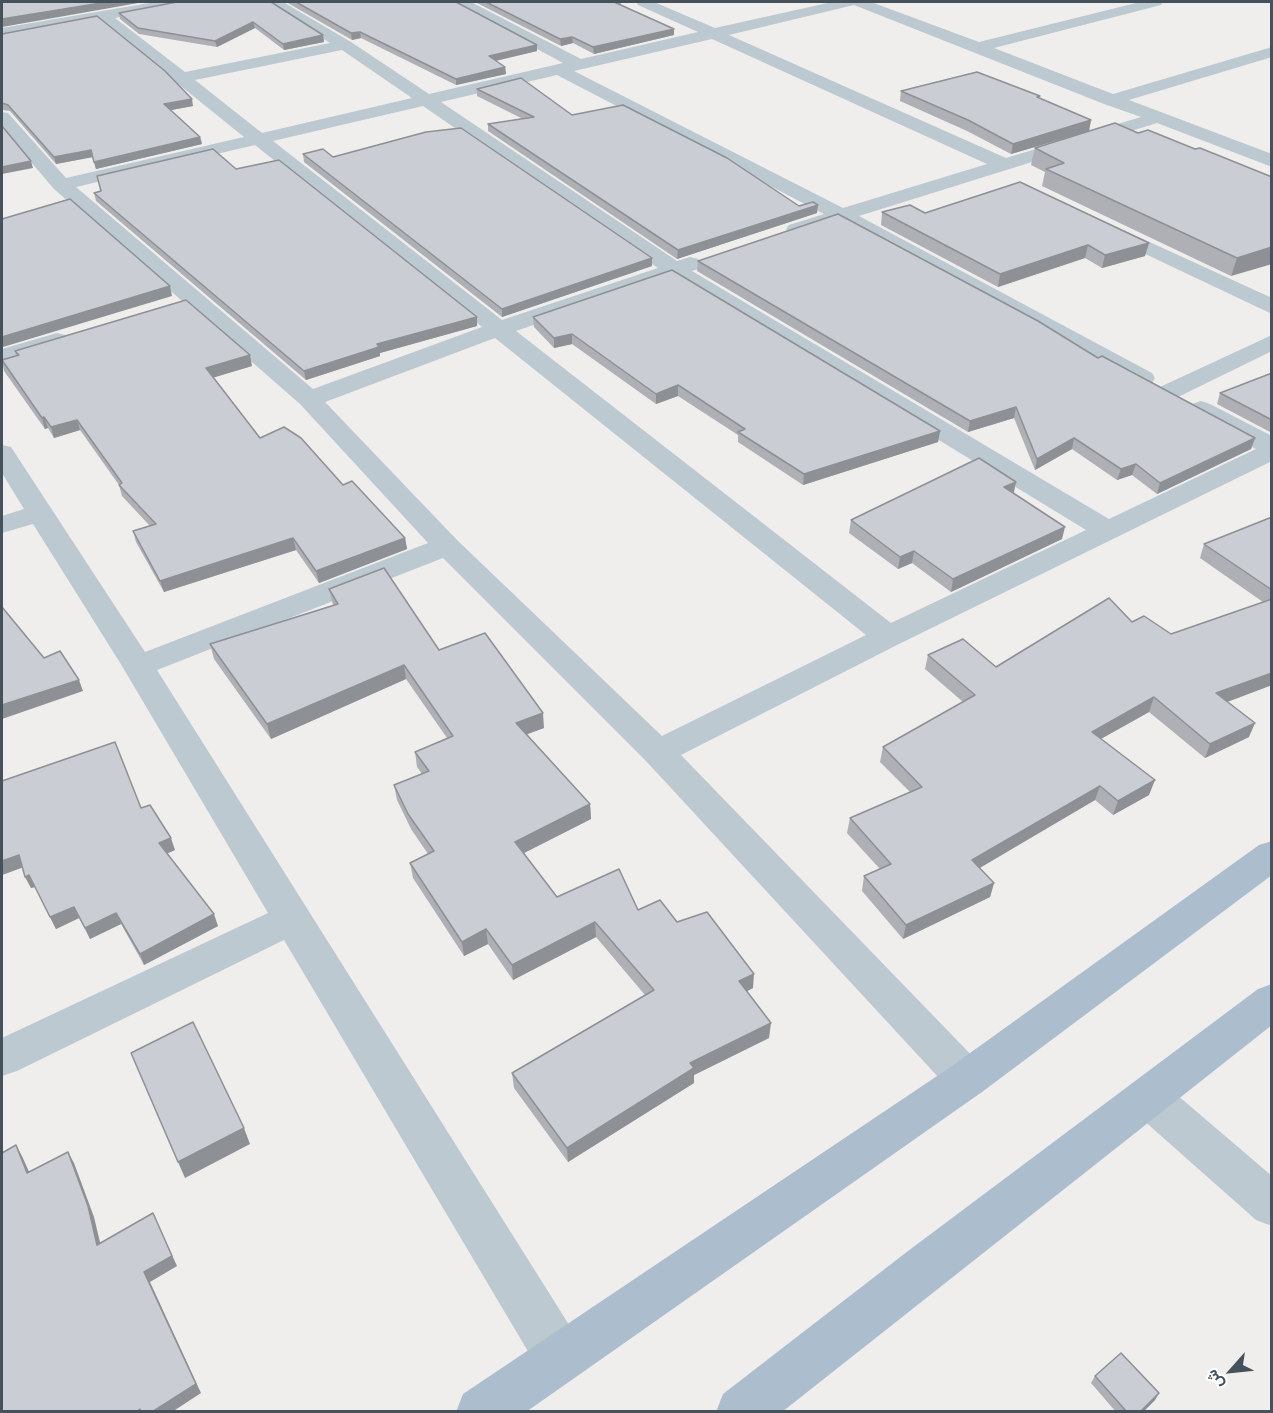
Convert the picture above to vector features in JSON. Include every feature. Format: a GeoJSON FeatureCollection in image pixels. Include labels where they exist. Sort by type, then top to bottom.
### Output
{"type":"FeatureCollection","features":[{"type":"Feature","properties":{"kind":"main road"},"geometry":{"type":"LineString","coordinates":[[481,1412],[967,1079],[1272,855]]}},
{"type":"Feature","properties":{"kind":"main road"},"geometry":{"type":"LineString","coordinates":[[741,1412],[1272,1001]]}},
{"type":"Feature","properties":{"kind":"street"},"geometry":{"type":"LineString","coordinates":[[2,33],[178,2]]}},
{"type":"Feature","properties":{"kind":"street"},"geometry":{"type":"LineString","coordinates":[[273,2],[345,45],[674,269],[1107,530]]}},
{"type":"Feature","properties":{"kind":"street"},"geometry":{"type":"LineString","coordinates":[[461,2],[568,67],[1272,447]]}},
{"type":"Feature","properties":{"kind":"street"},"geometry":{"type":"LineString","coordinates":[[643,2],[1002,172]]}},
{"type":"Feature","properties":{"kind":"street"},"geometry":{"type":"LineString","coordinates":[[61,185],[255,138],[849,2]]}},
{"type":"Feature","properties":{"kind":"street"},"geometry":{"type":"LineString","coordinates":[[859,2],[1272,162]]}},
{"type":"Feature","properties":{"kind":"street"},"geometry":{"type":"LineString","coordinates":[[976,48],[1156,2]]}},
{"type":"Feature","properties":{"kind":"street"},"geometry":{"type":"LineString","coordinates":[[1080,5],[1107,14]]}},
{"type":"Feature","properties":{"kind":"street"},"geometry":{"type":"LineString","coordinates":[[102,15],[888,637]]}},
{"type":"Feature","properties":{"kind":"street"},"geometry":{"type":"LineString","coordinates":[[180,78],[345,45]]}},
{"type":"Feature","properties":{"kind":"street"},"geometry":{"type":"LineString","coordinates":[[1110,100],[1272,52]]}},
{"type":"Feature","properties":{"kind":"street"},"geometry":{"type":"LineString","coordinates":[[1243,60],[1272,70]]}},
{"type":"Feature","properties":{"kind":"street"},"geometry":{"type":"LineString","coordinates":[[774,236],[840,214],[1002,172],[1155,118]]}},
{"type":"Feature","properties":{"kind":"street"},"geometry":{"type":"LineString","coordinates":[[4,123],[61,185],[183,303],[309,399],[447,546],[658,752],[967,1079]]}},
{"type":"Feature","properties":{"kind":"street"},"geometry":{"type":"LineString","coordinates":[[1093,221],[1272,308]]}},
{"type":"Feature","properties":{"kind":"street"},"geometry":{"type":"LineString","coordinates":[[309,399],[498,329],[707,258]]}},
{"type":"Feature","properties":{"kind":"street"},"geometry":{"type":"LineString","coordinates":[[2,357],[81,333]]}},
{"type":"Feature","properties":{"kind":"street"},"geometry":{"type":"LineString","coordinates":[[1169,392],[1272,342]]}},
{"type":"Feature","properties":{"kind":"street"},"geometry":{"type":"LineString","coordinates":[[658,752],[888,637],[1272,451]]}},
{"type":"Feature","properties":{"kind":"street"},"geometry":{"type":"LineString","coordinates":[[2,453],[38,513],[138,666],[560,1357]]}},
{"type":"Feature","properties":{"kind":"street"},"geometry":{"type":"LineString","coordinates":[[2,525],[38,513]]}},
{"type":"Feature","properties":{"kind":"street"},"geometry":{"type":"LineString","coordinates":[[138,666],[447,546]]}},
{"type":"Feature","properties":{"kind":"street"},"geometry":{"type":"LineString","coordinates":[[2,1058],[291,919]]}},
{"type":"Feature","properties":{"kind":"street"},"geometry":{"type":"LineString","coordinates":[[1148,1097],[1272,1205]]}},
{"type":"Feature","properties":{"kind":"building"},"geometry":{"type":"Polygon","coordinates":[[[2,2],[107,2],[2,19],[2,2]]]}},
{"type":"Feature","properties":{"kind":"building"},"geometry":{"type":"Polygon","coordinates":[[[177,2],[271,2],[323,35],[283,44],[253,22],[215,41],[138,28],[119,13],[177,2]]]}},
{"type":"Feature","properties":{"kind":"building"},"geometry":{"type":"Polygon","coordinates":[[[296,2],[456,2],[537,45],[489,56],[505,67],[456,79],[360,32],[351,33],[296,2]]]}},
{"type":"Feature","properties":{"kind":"building"},"geometry":{"type":"Polygon","coordinates":[[[486,2],[614,2],[674,29],[593,47],[572,37],[560,39],[486,2]]]}},
{"type":"Feature","properties":{"kind":"building"},"geometry":{"type":"Polygon","coordinates":[[[97,16],[165,71],[192,99],[164,104],[200,137],[94,162],[91,150],[54,157],[8,105],[2,103],[2,34],[97,16]]]}},
{"type":"Feature","properties":{"kind":"building"},"geometry":{"type":"Polygon","coordinates":[[[977,72],[1040,96],[1037,97],[1091,120],[1013,144],[968,120],[901,91],[977,72]]]}},
{"type":"Feature","properties":{"kind":"building"},"geometry":{"type":"Polygon","coordinates":[[[521,78],[572,115],[623,105],[727,158],[799,206],[813,202],[818,205],[678,250],[488,124],[534,117],[477,89],[521,78]]]}},
{"type":"Feature","properties":{"kind":"building"},"geometry":{"type":"Polygon","coordinates":[[[1115,123],[1138,133],[1148,130],[1272,177],[1272,247],[1237,258],[1046,169],[1064,163],[1035,148],[1115,123]]]}},
{"type":"Feature","properties":{"kind":"building"},"geometry":{"type":"Polygon","coordinates":[[[2,126],[31,161],[2,167],[2,126]]]}},
{"type":"Feature","properties":{"kind":"building"},"geometry":{"type":"Polygon","coordinates":[[[461,128],[652,258],[502,309],[303,154],[323,149],[333,157],[426,132],[461,128]]]}},
{"type":"Feature","properties":{"kind":"building"},"geometry":{"type":"Polygon","coordinates":[[[213,149],[236,169],[279,160],[477,317],[377,344],[379,347],[304,371],[94,193],[101,191],[97,176],[213,149]]]}},
{"type":"Feature","properties":{"kind":"building"},"geometry":{"type":"Polygon","coordinates":[[[1020,182],[1149,243],[1105,255],[1088,245],[1000,274],[882,212],[910,205],[925,213],[1020,182]]]}},
{"type":"Feature","properties":{"kind":"building"},"geometry":{"type":"Polygon","coordinates":[[[70,199],[170,286],[2,337],[2,219],[70,199]]]}},
{"type":"Feature","properties":{"kind":"building"},"geometry":{"type":"Polygon","coordinates":[[[838,214],[1038,321],[1098,358],[1102,356],[1255,438],[1160,483],[1136,464],[1121,469],[1074,438],[1037,459],[1016,407],[970,421],[698,261],[838,214]]]}},
{"type":"Feature","properties":{"kind":"building"},"geometry":{"type":"Polygon","coordinates":[[[672,270],[940,431],[804,474],[738,432],[745,429],[678,385],[656,394],[572,334],[554,338],[533,317],[672,270]]]}},
{"type":"Feature","properties":{"kind":"building"},"geometry":{"type":"Polygon","coordinates":[[[186,300],[250,355],[206,368],[260,438],[284,427],[301,438],[343,485],[352,481],[405,538],[316,571],[293,538],[160,581],[133,531],[156,524],[119,485],[122,483],[77,420],[51,427],[44,417],[42,418],[2,360],[19,355],[15,351],[186,300]]]}},
{"type":"Feature","properties":{"kind":"building"},"geometry":{"type":"Polygon","coordinates":[[[1272,373],[1272,420],[1220,393],[1272,373]]]}},
{"type":"Feature","properties":{"kind":"building"},"geometry":{"type":"Polygon","coordinates":[[[979,458],[1016,482],[1004,487],[1065,527],[953,579],[914,551],[900,557],[851,520],[979,458]]]}},
{"type":"Feature","properties":{"kind":"building"},"geometry":{"type":"Polygon","coordinates":[[[1272,517],[1272,590],[1204,544],[1272,517]]]}},
{"type":"Feature","properties":{"kind":"building"},"geometry":{"type":"Polygon","coordinates":[[[384,568],[439,650],[485,633],[543,713],[516,723],[590,804],[515,842],[557,897],[619,869],[638,910],[660,900],[677,922],[707,912],[754,974],[739,981],[771,1023],[690,1063],[694,1068],[567,1148],[512,1073],[654,990],[595,922],[512,965],[486,929],[462,942],[410,863],[434,851],[408,814],[394,785],[429,771],[415,752],[453,736],[404,665],[267,724],[210,644],[338,604],[329,589],[384,568]]]}},
{"type":"Feature","properties":{"kind":"building"},"geometry":{"type":"Polygon","coordinates":[[[1109,598],[1132,622],[1144,616],[1171,634],[1272,599],[1272,673],[1216,693],[1255,723],[1210,744],[1154,697],[1092,732],[1155,780],[1118,801],[1100,786],[972,860],[994,883],[906,925],[864,876],[891,864],[850,818],[922,787],[883,747],[975,695],[928,655],[963,639],[996,667],[1109,598]]]}},
{"type":"Feature","properties":{"kind":"building"},"geometry":{"type":"Polygon","coordinates":[[[2,607],[44,658],[60,651],[79,680],[2,705],[2,607]]]}},
{"type":"Feature","properties":{"kind":"building"},"geometry":{"type":"Polygon","coordinates":[[[115,742],[141,808],[150,805],[171,838],[159,843],[214,914],[140,954],[116,913],[85,928],[74,907],[50,917],[29,875],[25,877],[19,855],[2,861],[2,781],[115,742]]]}},
{"type":"Feature","properties":{"kind":"building"},"geometry":{"type":"Polygon","coordinates":[[[193,1022],[244,1128],[178,1162],[131,1053],[193,1022]]]}},
{"type":"Feature","properties":{"kind":"building"},"geometry":{"type":"Polygon","coordinates":[[[16,1145],[27,1173],[68,1152],[88,1206],[97,1245],[153,1213],[172,1256],[144,1272],[196,1384],[152,1412],[140,1412],[140,1409],[136,1412],[2,1412],[2,1153],[16,1145]]]}},
{"type":"Feature","properties":{"kind":"building"},"geometry":{"type":"Polygon","coordinates":[[[1121,1353],[1159,1393],[1140,1412],[1127,1412],[1095,1376],[1121,1353]]]}}]}
